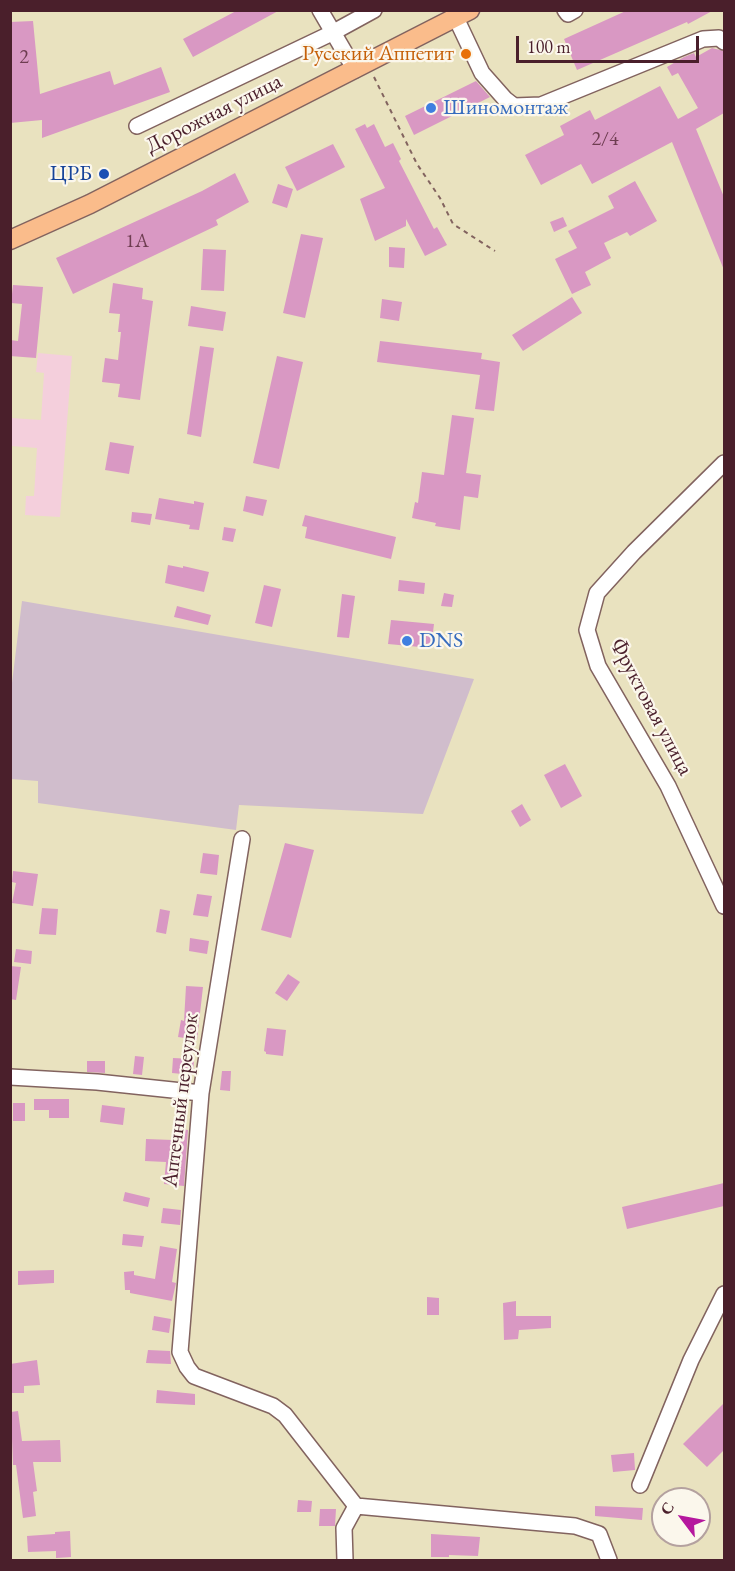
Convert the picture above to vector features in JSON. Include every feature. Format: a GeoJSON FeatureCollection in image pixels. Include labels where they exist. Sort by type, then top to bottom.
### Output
{"type":"FeatureCollection","features":[{"type":"Feature","properties":{"kind":"main road","name":"Дорожная улица"},"geometry":{"type":"LineString","coordinates":[[10,240],[90,204],[463,14]]}},
{"type":"Feature","properties":{"kind":"street"},"geometry":{"type":"LineString","coordinates":[[320,10],[332,33],[361,67]]}},
{"type":"Feature","properties":{"kind":"street"},"geometry":{"type":"LineString","coordinates":[[136,126],[332,33],[374,10]]}},
{"type":"Feature","properties":{"kind":"street"},"geometry":{"type":"LineString","coordinates":[[565,10],[568,14],[575,10]]}},
{"type":"Feature","properties":{"kind":"street"},"geometry":{"type":"LineString","coordinates":[[463,14],[482,73],[514,106],[541,105],[703,39],[719,38],[724,42]]}},
{"type":"Feature","properties":{"kind":"street","name":"Фруктовая улица"},"geometry":{"type":"LineString","coordinates":[[724,463],[634,552],[597,593],[587,630],[598,666],[668,786],[724,906]]}},
{"type":"Feature","properties":{"kind":"street","name":"Аптечный переулок"},"geometry":{"type":"LineString","coordinates":[[242,839],[201,1093],[180,1352],[194,1376],[273,1406],[285,1415],[356,1506]]}},
{"type":"Feature","properties":{"kind":"street"},"geometry":{"type":"LineString","coordinates":[[10,1077],[97,1082],[201,1093]]}},
{"type":"Feature","properties":{"kind":"street"},"geometry":{"type":"LineString","coordinates":[[640,1485],[691,1360],[724,1294]]}},
{"type":"Feature","properties":{"kind":"street"},"geometry":{"type":"LineString","coordinates":[[345,1560],[344,1528],[356,1506],[575,1526],[599,1534],[609,1560]]}},
{"type":"Feature","properties":{"kind":"path"},"geometry":{"type":"LineString","coordinates":[[361,67],[417,164],[440,198],[453,224],[495,251]]}},
{"type":"Feature","properties":{"kind":"shaded area"},"geometry":{"type":"Polygon","coordinates":[[[38,353],[72,356],[60,517],[25,515],[26,496],[34,496],[37,448],[11,446],[11,418],[41,420],[44,373],[36,372],[38,353]]]}},
{"type":"Feature","properties":{"kind":"shaded area"},"geometry":{"type":"Polygon","coordinates":[[[22,601],[474,679],[423,814],[239,805],[236,830],[38,803],[38,781],[11,779],[11,691],[22,601]]]}},
{"type":"Feature","properties":{"kind":"building"},"geometry":{"type":"Polygon","coordinates":[[[238,10],[280,10],[193,57],[183,39],[238,10]]]}},
{"type":"Feature","properties":{"kind":"building"},"geometry":{"type":"Polygon","coordinates":[[[628,10],[714,10],[688,24],[687,22],[577,70],[564,39],[628,10]]]}},
{"type":"Feature","properties":{"kind":"building"},"geometry":{"type":"Polygon","coordinates":[[[33,21],[40,94],[110,71],[114,85],[161,67],[170,92],[42,138],[42,120],[10,123],[10,22],[33,21]]]}},
{"type":"Feature","properties":{"kind":"building"},"geometry":{"type":"Polygon","coordinates":[[[712,48],[724,51],[724,113],[696,129],[724,197],[724,270],[672,142],[592,184],[581,164],[541,185],[525,155],[564,135],[560,126],[590,110],[595,120],[660,86],[678,119],[698,108],[678,73],[672,76],[667,67],[684,57],[694,53],[696,57],[712,48]]]}},
{"type":"Feature","properties":{"kind":"building"},"geometry":{"type":"Polygon","coordinates":[[[476,81],[490,97],[414,135],[405,116],[476,81]]]}},
{"type":"Feature","properties":{"kind":"building"},"geometry":{"type":"Polygon","coordinates":[[[365,124],[367,128],[374,124],[385,147],[393,143],[401,159],[399,161],[434,229],[437,227],[447,245],[425,256],[406,219],[406,226],[375,241],[360,199],[385,188],[355,129],[365,124]]]}},
{"type":"Feature","properties":{"kind":"building"},"geometry":{"type":"Polygon","coordinates":[[[333,144],[345,167],[297,191],[285,167],[333,144]]]}},
{"type":"Feature","properties":{"kind":"building"},"geometry":{"type":"Polygon","coordinates":[[[235,173],[249,202],[216,220],[218,225],[73,294],[56,258],[202,191],[235,173]]]}},
{"type":"Feature","properties":{"kind":"building"},"geometry":{"type":"Polygon","coordinates":[[[635,181],[657,221],[630,236],[627,232],[604,243],[611,258],[585,272],[591,285],[572,294],[555,259],[577,248],[568,231],[614,208],[608,196],[635,181]]]}},
{"type":"Feature","properties":{"kind":"building"},"geometry":{"type":"Polygon","coordinates":[[[278,184],[293,189],[287,208],[272,203],[278,184]]]}},
{"type":"Feature","properties":{"kind":"building"},"geometry":{"type":"Polygon","coordinates":[[[563,217],[567,226],[554,232],[550,222],[563,217]]]}},
{"type":"Feature","properties":{"kind":"building"},"geometry":{"type":"Polygon","coordinates":[[[301,234],[323,238],[305,318],[283,313],[301,234]]]}},
{"type":"Feature","properties":{"kind":"building"},"geometry":{"type":"Polygon","coordinates":[[[389,247],[405,248],[404,268],[389,267],[389,247]]]}},
{"type":"Feature","properties":{"kind":"building"},"geometry":{"type":"Polygon","coordinates":[[[203,249],[226,250],[224,291],[201,290],[203,249]]]}},
{"type":"Feature","properties":{"kind":"building"},"geometry":{"type":"Polygon","coordinates":[[[113,283],[143,288],[142,299],[153,301],[140,400],[118,397],[120,384],[102,382],[105,358],[118,360],[120,314],[109,313],[113,283]]]}},
{"type":"Feature","properties":{"kind":"building"},"geometry":{"type":"Polygon","coordinates":[[[13,285],[43,287],[36,358],[10,356],[10,340],[18,341],[22,304],[11,303],[13,285]]]}},
{"type":"Feature","properties":{"kind":"building"},"geometry":{"type":"Polygon","coordinates":[[[572,297],[582,313],[523,351],[512,335],[572,297]]]}},
{"type":"Feature","properties":{"kind":"building"},"geometry":{"type":"Polygon","coordinates":[[[382,299],[402,302],[399,321],[380,318],[382,299]]]}},
{"type":"Feature","properties":{"kind":"building"},"geometry":{"type":"Polygon","coordinates":[[[191,306],[226,312],[223,331],[188,326],[191,306]]]}},
{"type":"Feature","properties":{"kind":"building"},"geometry":{"type":"Polygon","coordinates":[[[380,341],[482,353],[481,359],[500,362],[494,411],[475,409],[480,375],[377,362],[380,341]]]}},
{"type":"Feature","properties":{"kind":"building"},"geometry":{"type":"Polygon","coordinates":[[[200,346],[214,348],[201,437],[187,434],[200,346]]]}},
{"type":"Feature","properties":{"kind":"building"},"geometry":{"type":"Polygon","coordinates":[[[277,356],[303,362],[279,469],[253,463],[277,356]]]}},
{"type":"Feature","properties":{"kind":"building"},"geometry":{"type":"Polygon","coordinates":[[[452,415],[474,418],[466,473],[481,475],[478,498],[464,496],[460,530],[435,526],[436,523],[412,518],[415,502],[418,503],[422,472],[444,475],[452,415]]]}},
{"type":"Feature","properties":{"kind":"building"},"geometry":{"type":"Polygon","coordinates":[[[110,442],[134,446],[129,474],[105,470],[110,442]]]}},
{"type":"Feature","properties":{"kind":"building"},"geometry":{"type":"Polygon","coordinates":[[[246,496],[267,500],[263,516],[243,511],[246,496]]]}},
{"type":"Feature","properties":{"kind":"building"},"geometry":{"type":"Polygon","coordinates":[[[159,498],[194,504],[194,501],[204,503],[199,530],[189,529],[190,525],[155,519],[159,498]]]}},
{"type":"Feature","properties":{"kind":"building"},"geometry":{"type":"Polygon","coordinates":[[[132,512],[152,514],[150,525],[131,522],[132,512]]]}},
{"type":"Feature","properties":{"kind":"building"},"geometry":{"type":"Polygon","coordinates":[[[305,515],[396,537],[391,559],[305,538],[307,527],[302,526],[305,515]]]}},
{"type":"Feature","properties":{"kind":"building"},"geometry":{"type":"Polygon","coordinates":[[[224,527],[236,529],[233,542],[222,540],[224,527]]]}},
{"type":"Feature","properties":{"kind":"building"},"geometry":{"type":"Polygon","coordinates":[[[168,565],[209,572],[204,592],[165,583],[168,565]]]}},
{"type":"Feature","properties":{"kind":"building"},"geometry":{"type":"Polygon","coordinates":[[[399,580],[425,583],[424,594],[398,591],[399,580]]]}},
{"type":"Feature","properties":{"kind":"building"},"geometry":{"type":"Polygon","coordinates":[[[264,585],[281,589],[272,627],[255,623],[264,585]]]}},
{"type":"Feature","properties":{"kind":"building"},"geometry":{"type":"Polygon","coordinates":[[[444,593],[454,595],[452,607],[441,606],[444,593]]]}},
{"type":"Feature","properties":{"kind":"building"},"geometry":{"type":"Polygon","coordinates":[[[342,594],[355,596],[349,638],[337,637],[342,594]]]}},
{"type":"Feature","properties":{"kind":"building"},"geometry":{"type":"Polygon","coordinates":[[[177,606],[211,615],[208,625],[174,617],[177,606]]]}},
{"type":"Feature","properties":{"kind":"building"},"geometry":{"type":"Polygon","coordinates":[[[391,620],[434,624],[431,648],[388,644],[391,620]]]}},
{"type":"Feature","properties":{"kind":"building"},"geometry":{"type":"Polygon","coordinates":[[[565,764],[582,796],[561,808],[544,775],[565,764]]]}},
{"type":"Feature","properties":{"kind":"building"},"geometry":{"type":"Polygon","coordinates":[[[522,804],[531,820],[520,827],[511,811],[522,804]]]}},
{"type":"Feature","properties":{"kind":"building"},"geometry":{"type":"Polygon","coordinates":[[[285,843],[314,850],[291,938],[261,930],[285,843]]]}},
{"type":"Feature","properties":{"kind":"building"},"geometry":{"type":"Polygon","coordinates":[[[203,853],[219,855],[217,875],[200,873],[203,853]]]}},
{"type":"Feature","properties":{"kind":"building"},"geometry":{"type":"Polygon","coordinates":[[[13,871],[38,874],[33,906],[12,903],[16,883],[12,882],[13,871]]]}},
{"type":"Feature","properties":{"kind":"building"},"geometry":{"type":"Polygon","coordinates":[[[197,894],[212,896],[208,917],[193,915],[197,894]]]}},
{"type":"Feature","properties":{"kind":"building"},"geometry":{"type":"Polygon","coordinates":[[[42,908],[58,909],[56,935],[39,934],[42,908]]]}},
{"type":"Feature","properties":{"kind":"building"},"geometry":{"type":"Polygon","coordinates":[[[160,909],[170,911],[166,934],[156,932],[160,909]]]}},
{"type":"Feature","properties":{"kind":"building"},"geometry":{"type":"Polygon","coordinates":[[[190,938],[209,941],[207,954],[189,951],[190,938]]]}},
{"type":"Feature","properties":{"kind":"building"},"geometry":{"type":"Polygon","coordinates":[[[16,949],[32,951],[31,964],[14,962],[16,949]]]}},
{"type":"Feature","properties":{"kind":"building"},"geometry":{"type":"Polygon","coordinates":[[[10,966],[21,967],[16,1000],[10,999],[10,966]]]}},
{"type":"Feature","properties":{"kind":"building"},"geometry":{"type":"Polygon","coordinates":[[[288,974],[300,982],[287,1001],[275,993],[288,974]]]}},
{"type":"Feature","properties":{"kind":"building"},"geometry":{"type":"Polygon","coordinates":[[[186,986],[203,987],[197,1040],[178,1037],[181,1020],[184,1021],[186,986]]]}},
{"type":"Feature","properties":{"kind":"building"},"geometry":{"type":"Polygon","coordinates":[[[267,1028],[286,1030],[283,1056],[266,1054],[264,1051],[267,1028]]]}},
{"type":"Feature","properties":{"kind":"building"},"geometry":{"type":"Polygon","coordinates":[[[135,1056],[144,1057],[142,1075],[133,1074],[135,1056]]]}},
{"type":"Feature","properties":{"kind":"building"},"geometry":{"type":"Polygon","coordinates":[[[173,1058],[194,1059],[193,1075],[172,1073],[173,1058]]]}},
{"type":"Feature","properties":{"kind":"building"},"geometry":{"type":"Polygon","coordinates":[[[87,1061],[105,1061],[105,1073],[87,1072],[87,1061]]]}},
{"type":"Feature","properties":{"kind":"building"},"geometry":{"type":"Polygon","coordinates":[[[222,1071],[231,1071],[230,1091],[220,1090],[222,1071]]]}},
{"type":"Feature","properties":{"kind":"building"},"geometry":{"type":"Polygon","coordinates":[[[34,1099],[69,1099],[69,1118],[49,1118],[49,1110],[34,1110],[34,1099]]]}},
{"type":"Feature","properties":{"kind":"building"},"geometry":{"type":"Polygon","coordinates":[[[13,1103],[25,1103],[25,1121],[13,1121],[13,1103]]]}},
{"type":"Feature","properties":{"kind":"building"},"geometry":{"type":"Polygon","coordinates":[[[102,1105],[125,1108],[123,1125],[100,1122],[102,1105]]]}},
{"type":"Feature","properties":{"kind":"building"},"geometry":{"type":"Polygon","coordinates":[[[175,1128],[188,1130],[184,1186],[164,1184],[166,1162],[145,1161],[146,1139],[173,1140],[175,1128]]]}},
{"type":"Feature","properties":{"kind":"building"},"geometry":{"type":"Polygon","coordinates":[[[724,1183],[724,1206],[627,1229],[622,1207],[724,1183]]]}},
{"type":"Feature","properties":{"kind":"building"},"geometry":{"type":"Polygon","coordinates":[[[125,1192],[150,1198],[148,1207],[123,1201],[125,1192]]]}},
{"type":"Feature","properties":{"kind":"building"},"geometry":{"type":"Polygon","coordinates":[[[163,1208],[181,1210],[180,1225],[161,1223],[163,1208]]]}},
{"type":"Feature","properties":{"kind":"building"},"geometry":{"type":"Polygon","coordinates":[[[123,1234],[144,1236],[142,1247],[122,1245],[123,1234]]]}},
{"type":"Feature","properties":{"kind":"building"},"geometry":{"type":"Polygon","coordinates":[[[160,1246],[177,1249],[172,1282],[176,1283],[172,1301],[125,1290],[124,1272],[134,1271],[134,1275],[155,1279],[160,1246]]]}},
{"type":"Feature","properties":{"kind":"building"},"geometry":{"type":"Polygon","coordinates":[[[54,1270],[54,1283],[18,1285],[18,1271],[54,1270]]]}},
{"type":"Feature","properties":{"kind":"building"},"geometry":{"type":"Polygon","coordinates":[[[427,1297],[439,1298],[439,1315],[427,1315],[427,1297]]]}},
{"type":"Feature","properties":{"kind":"building"},"geometry":{"type":"Polygon","coordinates":[[[516,1301],[516,1316],[551,1316],[551,1328],[519,1330],[518,1339],[504,1340],[503,1303],[516,1301]]]}},
{"type":"Feature","properties":{"kind":"building"},"geometry":{"type":"Polygon","coordinates":[[[154,1316],[171,1319],[169,1333],[152,1330],[154,1316]]]}},
{"type":"Feature","properties":{"kind":"building"},"geometry":{"type":"Polygon","coordinates":[[[148,1350],[170,1351],[171,1364],[146,1363],[148,1350]]]}},
{"type":"Feature","properties":{"kind":"building"},"geometry":{"type":"Polygon","coordinates":[[[37,1360],[40,1385],[24,1386],[24,1393],[10,1393],[10,1364],[37,1360]]]}},
{"type":"Feature","properties":{"kind":"building"},"geometry":{"type":"Polygon","coordinates":[[[157,1390],[195,1394],[195,1405],[156,1403],[157,1390]]]}},
{"type":"Feature","properties":{"kind":"building"},"geometry":{"type":"Polygon","coordinates":[[[724,1403],[724,1450],[707,1467],[683,1444],[724,1403]]]}},
{"type":"Feature","properties":{"kind":"building"},"geometry":{"type":"Polygon","coordinates":[[[18,1411],[22,1441],[60,1440],[61,1462],[33,1462],[37,1491],[33,1492],[36,1516],[23,1518],[16,1465],[13,1465],[11,1412],[18,1411]]]}},
{"type":"Feature","properties":{"kind":"building"},"geometry":{"type":"Polygon","coordinates":[[[634,1453],[635,1470],[613,1472],[611,1455],[634,1453]]]}},
{"type":"Feature","properties":{"kind":"building"},"geometry":{"type":"Polygon","coordinates":[[[298,1500],[312,1501],[311,1512],[297,1512],[298,1500]]]}},
{"type":"Feature","properties":{"kind":"building"},"geometry":{"type":"Polygon","coordinates":[[[595,1506],[643,1508],[642,1520],[595,1516],[595,1506]]]}},
{"type":"Feature","properties":{"kind":"building"},"geometry":{"type":"Polygon","coordinates":[[[320,1509],[336,1509],[335,1526],[319,1526],[320,1509]]]}},
{"type":"Feature","properties":{"kind":"building"},"geometry":{"type":"Polygon","coordinates":[[[70,1531],[71,1557],[56,1558],[56,1551],[28,1552],[27,1536],[70,1531]]]}},
{"type":"Feature","properties":{"kind":"building"},"geometry":{"type":"Polygon","coordinates":[[[431,1534],[480,1537],[478,1556],[431,1557],[431,1534]]]}},
{"type":"Feature","properties":{"kind":"place","name":"Русский Аппетит"},"geometry":{"type":"Point","coordinates":[466,54]}},
{"type":"Feature","properties":{"kind":"place","name":"Шиномонтаж"},"geometry":{"type":"Point","coordinates":[431,108]}},
{"type":"Feature","properties":{"kind":"place","name":"ЦРБ"},"geometry":{"type":"Point","coordinates":[104,174]}},
{"type":"Feature","properties":{"kind":"place","name":"DNS"},"geometry":{"type":"Point","coordinates":[407,641]}}]}
